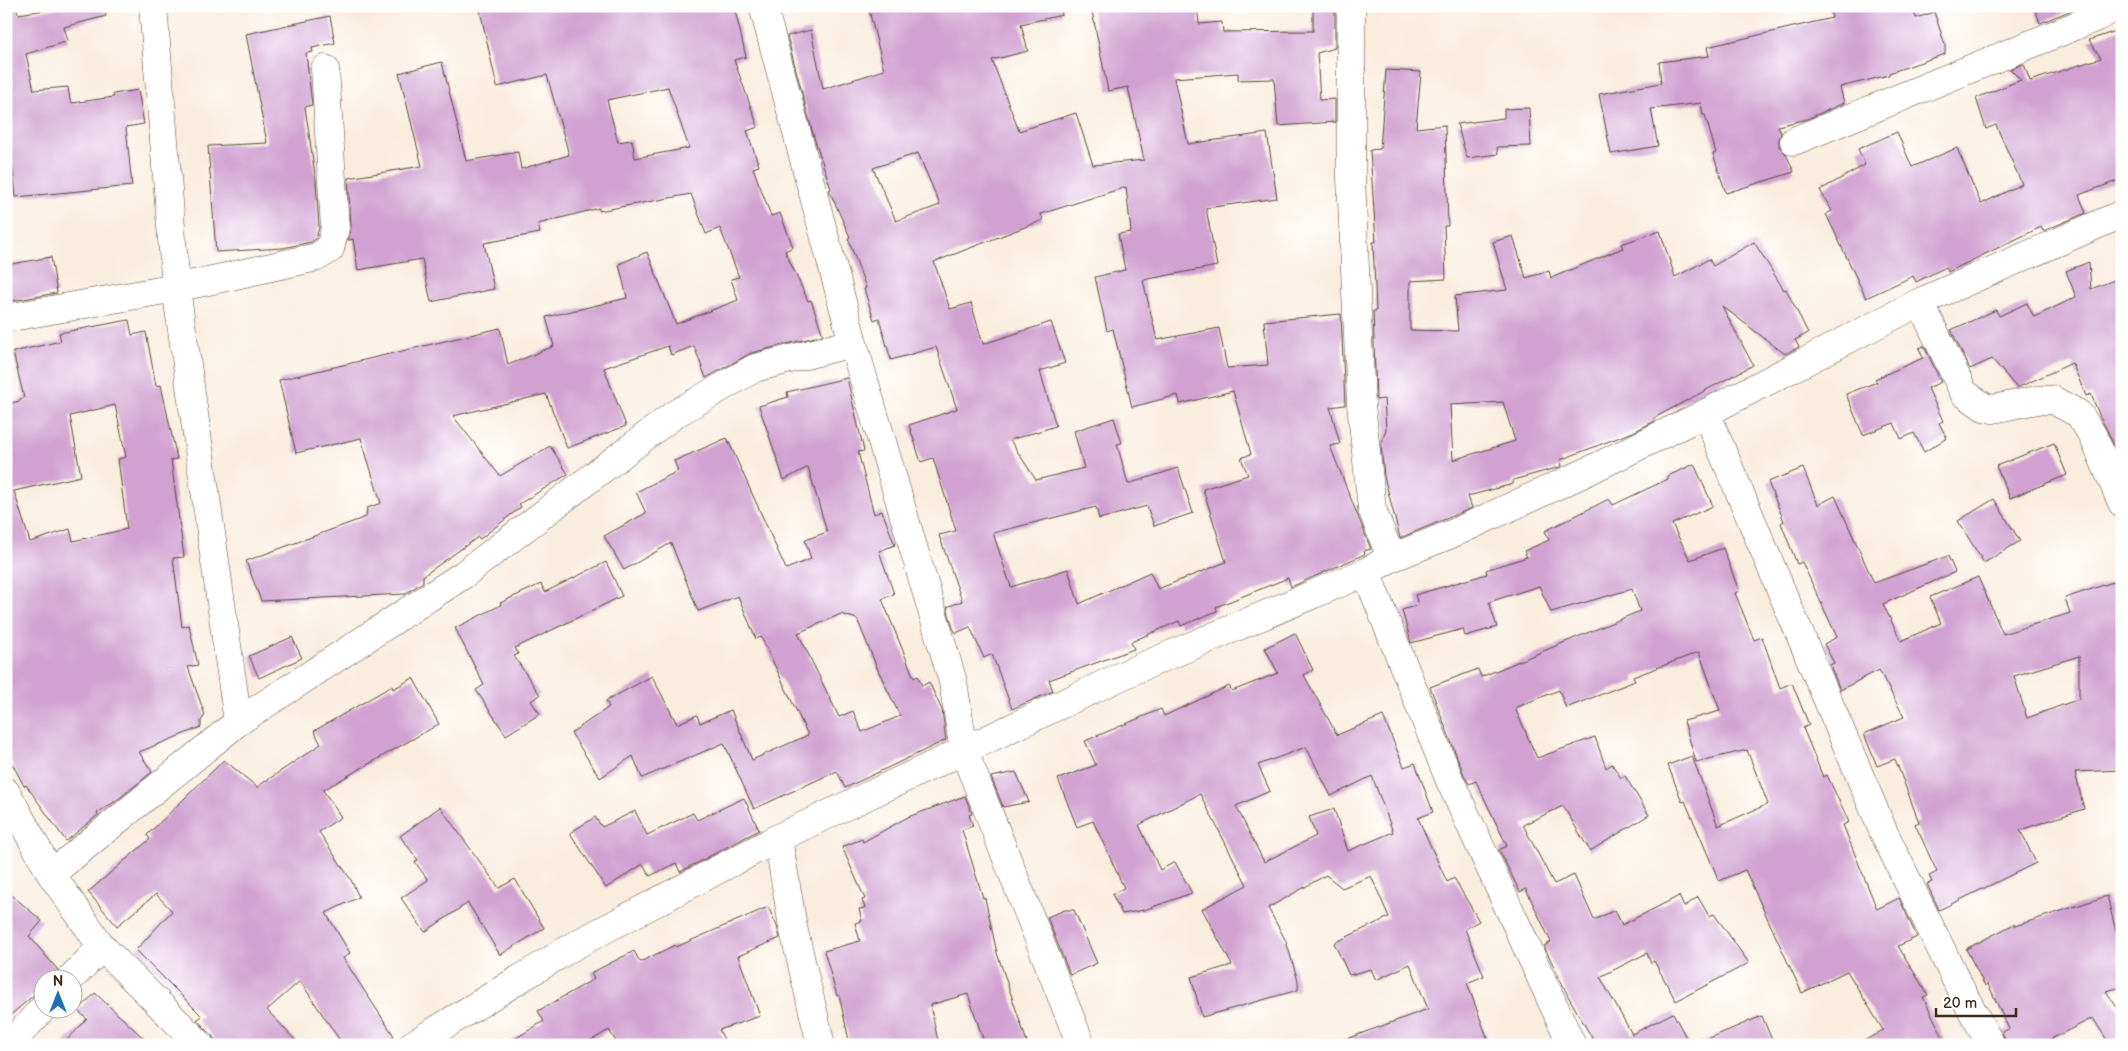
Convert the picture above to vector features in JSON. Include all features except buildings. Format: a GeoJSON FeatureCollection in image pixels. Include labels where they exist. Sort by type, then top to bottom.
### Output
{"type":"FeatureCollection","features":[{"type":"Feature","properties":{"kind":"street"},"geometry":{"type":"LineString","coordinates":[[154,6],[176,288],[238,722]]}},
{"type":"Feature","properties":{"kind":"street"},"geometry":{"type":"LineString","coordinates":[[763,6],[853,343],[953,682],[964,751],[1081,1045]]}},
{"type":"Feature","properties":{"kind":"street"},"geometry":{"type":"LineString","coordinates":[[1351,6],[1351,178],[1361,404],[1372,509],[1392,558]]}},
{"type":"Feature","properties":{"kind":"street"},"geometry":{"type":"LineString","coordinates":[[1794,141],[2098,17],[2118,6]]}},
{"type":"Feature","properties":{"kind":"street"},"geometry":{"type":"LineString","coordinates":[[6,318],[176,288],[317,257],[330,249],[335,228],[325,69]]}},
{"type":"Feature","properties":{"kind":"street"},"geometry":{"type":"LineString","coordinates":[[412,1045],[577,944],[778,838],[1132,671],[1366,572],[1392,558],[1454,533],[1584,473],[1706,413],[1920,302],[2122,214]]}},
{"type":"Feature","properties":{"kind":"street"},"geometry":{"type":"LineString","coordinates":[[1920,302],[1964,393],[1984,407],[1993,409],[2037,400],[2053,400],[2079,414],[2093,436],[2122,503]]}},
{"type":"Feature","properties":{"kind":"street"},"geometry":{"type":"LineString","coordinates":[[51,874],[238,722],[463,575],[675,414],[755,368],[853,343]]}},
{"type":"Feature","properties":{"kind":"street"},"geometry":{"type":"LineString","coordinates":[[1706,413],[1884,833],[1962,994],[1991,1045]]}},
{"type":"Feature","properties":{"kind":"street"},"geometry":{"type":"LineString","coordinates":[[1366,572],[1450,781],[1572,1045]]}},
{"type":"Feature","properties":{"kind":"street"},"geometry":{"type":"LineString","coordinates":[[6,792],[51,874],[102,947],[200,1045]]}},
{"type":"Feature","properties":{"kind":"street"},"geometry":{"type":"LineString","coordinates":[[778,838],[793,927],[821,1045]]}},
{"type":"Feature","properties":{"kind":"street"},"geometry":{"type":"LineString","coordinates":[[81,968],[102,947]]}},
{"type":"Feature","properties":{"kind":"street"},"geometry":{"type":"LineString","coordinates":[[9,1045],[34,1018]]}}]}
